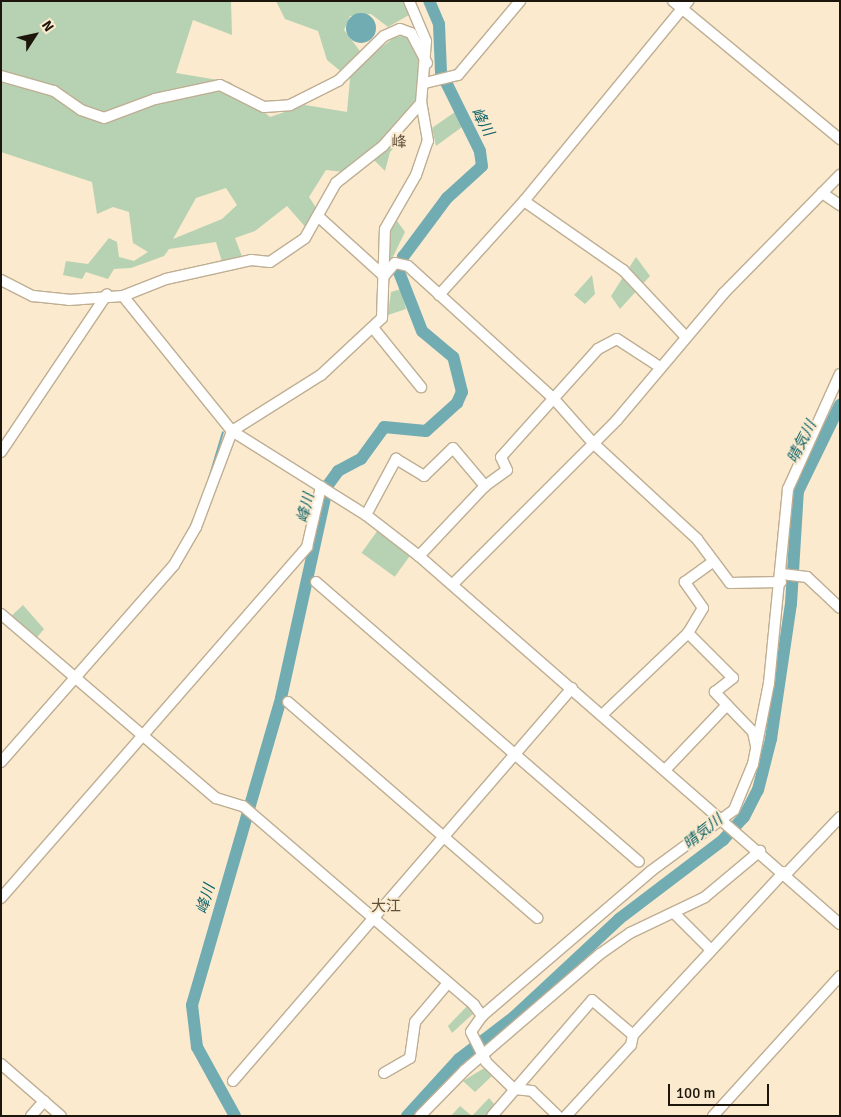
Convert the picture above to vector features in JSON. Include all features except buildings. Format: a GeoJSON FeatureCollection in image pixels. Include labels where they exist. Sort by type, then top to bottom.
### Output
{"type":"FeatureCollection","features":[{"type":"Feature","properties":{"kind":"street"},"geometry":{"type":"LineString","coordinates":[[1,762],[174,565],[196,527],[232,430],[321,375],[374,329],[385,309],[384,276],[387,222],[428,150],[421,103],[427,63],[426,41],[409,1]]}},
{"type":"Feature","properties":{"kind":"street"},"geometry":{"type":"LineString","coordinates":[[425,83],[451,79],[520,1]]}},
{"type":"Feature","properties":{"kind":"street"},"geometry":{"type":"LineString","coordinates":[[673,1],[685,5],[840,139]]}},
{"type":"Feature","properties":{"kind":"street"},"geometry":{"type":"LineString","coordinates":[[439,295],[524,201],[685,5]]}},
{"type":"Feature","properties":{"kind":"street"},"geometry":{"type":"LineString","coordinates":[[1,76],[54,91],[81,110],[104,118],[155,99],[220,85],[264,107],[290,105],[338,81],[384,36],[400,29],[411,33],[427,63]]}},
{"type":"Feature","properties":{"kind":"street"},"geometry":{"type":"LineString","coordinates":[[1,280],[49,300],[107,294],[123,296],[166,279],[251,260],[270,262],[298,245],[320,218],[340,179],[383,146],[421,103]]}},
{"type":"Feature","properties":{"kind":"street"},"geometry":{"type":"LineString","coordinates":[[453,584],[593,444],[686,336],[840,175]]}},
{"type":"Feature","properties":{"kind":"street"},"geometry":{"type":"LineString","coordinates":[[822,193],[840,205]]}},
{"type":"Feature","properties":{"kind":"street"},"geometry":{"type":"LineString","coordinates":[[524,201],[623,270],[686,336]]}},
{"type":"Feature","properties":{"kind":"street"},"geometry":{"type":"LineString","coordinates":[[320,218],[384,276]]}},
{"type":"Feature","properties":{"kind":"street"},"geometry":{"type":"LineString","coordinates":[[384,276],[399,263],[439,295],[554,399],[593,444],[697,539],[730,583],[783,576],[804,576],[840,608]]}},
{"type":"Feature","properties":{"kind":"street"},"geometry":{"type":"LineString","coordinates":[[1,452],[107,294]]}},
{"type":"Feature","properties":{"kind":"street"},"geometry":{"type":"LineString","coordinates":[[123,296],[232,430],[366,516],[419,556],[760,851],[840,924]]}},
{"type":"Feature","properties":{"kind":"street"},"geometry":{"type":"LineString","coordinates":[[374,329],[420,387]]}},
{"type":"Feature","properties":{"kind":"street"},"geometry":{"type":"LineString","coordinates":[[419,556],[485,486],[507,470],[501,457],[598,349],[612,340],[660,367]]}},
{"type":"Feature","properties":{"kind":"street"},"geometry":{"type":"LineString","coordinates":[[558,1116],[532,1091],[514,1089],[482,1053],[471,1032],[482,1016],[651,871],[724,820],[744,792],[756,749],[783,576],[792,475],[840,374]]}},
{"type":"Feature","properties":{"kind":"street"},"geometry":{"type":"LineString","coordinates":[[366,516],[396,459],[424,476],[453,448],[485,486]]}},
{"type":"Feature","properties":{"kind":"street"},"geometry":{"type":"LineString","coordinates":[[1,898],[307,547],[321,487]]}},
{"type":"Feature","properties":{"kind":"street"},"geometry":{"type":"LineString","coordinates":[[602,714],[688,633],[703,608],[685,582],[713,562]]}},
{"type":"Feature","properties":{"kind":"street"},"geometry":{"type":"LineString","coordinates":[[316,582],[639,862]]}},
{"type":"Feature","properties":{"kind":"street"},"geometry":{"type":"LineString","coordinates":[[1,614],[216,798],[244,806],[448,983],[482,1016]]}},
{"type":"Feature","properties":{"kind":"street"},"geometry":{"type":"LineString","coordinates":[[688,633],[733,678],[715,692],[753,732],[756,749]]}},
{"type":"Feature","properties":{"kind":"street"},"geometry":{"type":"LineString","coordinates":[[233,1082],[572,688]]}},
{"type":"Feature","properties":{"kind":"street"},"geometry":{"type":"LineString","coordinates":[[288,702],[537,918]]}},
{"type":"Feature","properties":{"kind":"street"},"geometry":{"type":"LineString","coordinates":[[666,769],[727,705]]}},
{"type":"Feature","properties":{"kind":"street"},"geometry":{"type":"LineString","coordinates":[[566,1116],[631,1045],[633,1034],[711,950],[840,817]]}},
{"type":"Feature","properties":{"kind":"street"},"geometry":{"type":"LineString","coordinates":[[420,1116],[482,1053],[615,942],[674,914],[727,882],[760,851]]}},
{"type":"Feature","properties":{"kind":"street"},"geometry":{"type":"LineString","coordinates":[[674,914],[711,950]]}},
{"type":"Feature","properties":{"kind":"street"},"geometry":{"type":"LineString","coordinates":[[712,1116],[840,976]]}},
{"type":"Feature","properties":{"kind":"street"},"geometry":{"type":"LineString","coordinates":[[384,1073],[410,1058],[415,1022],[448,983]]}},
{"type":"Feature","properties":{"kind":"street"},"geometry":{"type":"LineString","coordinates":[[492,1116],[592,1000],[633,1034]]}},
{"type":"Feature","properties":{"kind":"street"},"geometry":{"type":"LineString","coordinates":[[1,1064],[61,1116]]}},
{"type":"Feature","properties":{"kind":"street"},"geometry":{"type":"LineString","coordinates":[[31,1116],[44,1101]]}},
{"type":"Feature","properties":{"kind":"green space"},"geometry":{"type":"Polygon","coordinates":[[[1,1],[231,1],[232,35],[193,20],[176,73],[230,82],[270,117],[305,105],[347,112],[350,79],[327,60],[318,31],[285,19],[276,1],[406,1],[409,15],[388,27],[371,14],[350,16],[344,30],[366,59],[395,37],[420,34],[418,102],[399,126],[405,136],[390,152],[385,171],[369,155],[344,172],[326,170],[309,197],[319,212],[308,230],[287,206],[255,231],[235,238],[243,259],[223,265],[216,242],[169,249],[164,256],[131,268],[114,269],[108,279],[86,272],[82,279],[63,275],[66,261],[88,264],[109,238],[117,242],[119,257],[134,261],[148,252],[133,243],[129,212],[113,207],[97,214],[92,182],[1,152],[1,1]],[[226,188],[196,198],[173,239],[222,219],[237,205],[226,188]]]}},
{"type":"Feature","properties":{"kind":"green space"},"geometry":{"type":"Polygon","coordinates":[[[455,112],[462,127],[436,146],[432,128],[455,112]]]}},
{"type":"Feature","properties":{"kind":"green space"},"geometry":{"type":"Polygon","coordinates":[[[395,218],[405,232],[388,267],[388,232],[395,218]]]}},
{"type":"Feature","properties":{"kind":"green space"},"geometry":{"type":"Polygon","coordinates":[[[636,257],[650,276],[620,309],[611,296],[636,257]]]}},
{"type":"Feature","properties":{"kind":"green space"},"geometry":{"type":"Polygon","coordinates":[[[592,275],[595,294],[585,304],[574,295],[592,275]]]}},
{"type":"Feature","properties":{"kind":"green space"},"geometry":{"type":"Polygon","coordinates":[[[401,289],[406,309],[388,315],[391,292],[401,289]]]}},
{"type":"Feature","properties":{"kind":"green space"},"geometry":{"type":"Polygon","coordinates":[[[378,530],[411,554],[395,577],[362,553],[378,530]]]}},
{"type":"Feature","properties":{"kind":"green space"},"geometry":{"type":"Polygon","coordinates":[[[23,605],[44,629],[33,642],[7,620],[23,605]]]}},
{"type":"Feature","properties":{"kind":"green space"},"geometry":{"type":"Polygon","coordinates":[[[469,1004],[475,1012],[452,1033],[448,1026],[469,1004]]]}},
{"type":"Feature","properties":{"kind":"green space"},"geometry":{"type":"Polygon","coordinates":[[[486,1067],[493,1075],[475,1092],[463,1081],[486,1067]]]}},
{"type":"Feature","properties":{"kind":"green space"},"geometry":{"type":"Polygon","coordinates":[[[489,1098],[500,1111],[496,1116],[472,1116],[489,1098]]]}},
{"type":"Feature","properties":{"kind":"green space"},"geometry":{"type":"Polygon","coordinates":[[[460,1106],[472,1116],[451,1116],[460,1106]]]}},
{"type":"Feature","properties":{"kind":"water"},"geometry":{"type":"Polygon","coordinates":[[[361,13],[371,18],[376,28],[371,38],[361,43],[351,38],[346,28],[351,18],[361,13]]]}},
{"type":"Feature","properties":{"kind":"waterway","name":"峰川"},"geometry":{"type":"LineString","coordinates":[[235,1116],[197,1047],[192,1005],[281,698],[328,485],[338,471],[361,459],[384,427],[426,431],[457,403],[462,392],[453,357],[422,331],[399,272],[403,257],[447,198],[482,166],[480,151],[441,72],[439,24],[429,1]]}},
{"type":"Feature","properties":{"kind":"waterway","name":"晴気川"},"geometry":{"type":"LineString","coordinates":[[407,1116],[459,1059],[514,1017],[619,919],[723,840],[744,817],[758,790],[771,739],[791,604],[798,491],[840,405]]}},
{"type":"Feature","properties":{"kind":"waterway"},"geometry":{"type":"LineString","coordinates":[[207,485],[223,432]]}},
{"type":"Feature","properties":{"kind":"waterway"},"geometry":{"type":"LineString","coordinates":[[189,530],[193,520]]}},
{"type":"Feature","properties":{"kind":"district","name":"峰"},"geometry":{"type":"Point","coordinates":[399,143]}},
{"type":"Feature","properties":{"kind":"district","name":"大江"},"geometry":{"type":"Point","coordinates":[386,907]}}]}
